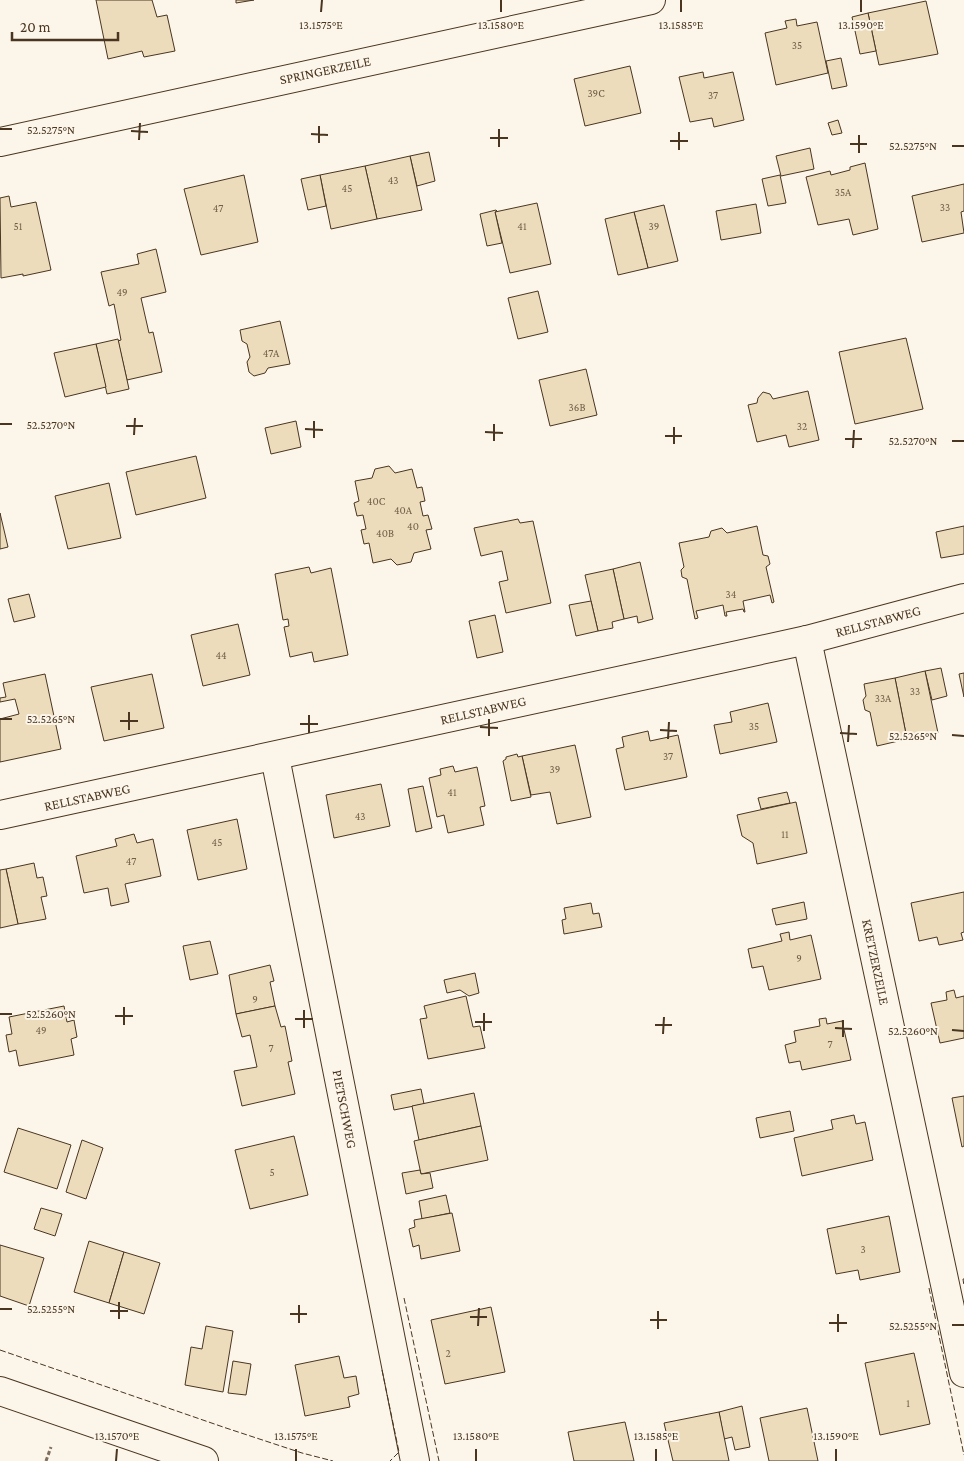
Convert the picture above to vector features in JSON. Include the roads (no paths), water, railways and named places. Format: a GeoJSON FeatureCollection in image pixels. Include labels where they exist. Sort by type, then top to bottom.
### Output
{"type":"FeatureCollection","features":[{"type":"Feature","properties":{"kind":"street","name":"SPRINGERZEILE"},"geometry":{"type":"LineString","coordinates":[[0,142],[651,0]]}},
{"type":"Feature","properties":{"kind":"street","name":"RELLSTABWEG"},"geometry":{"type":"LineString","coordinates":[[0,816],[807,640],[964,598]]}},
{"type":"Feature","properties":{"kind":"street","name":"KRETZERZEILE"},"geometry":{"type":"LineString","coordinates":[[807,640],[964,1373]]}},
{"type":"Feature","properties":{"kind":"street","name":"PIETSCHWEG"},"geometry":{"type":"LineString","coordinates":[[275,757],[415,1461]]}},
{"type":"Feature","properties":{"kind":"street"},"geometry":{"type":"LineString","coordinates":[[0,1391],[204,1461]]}}]}
